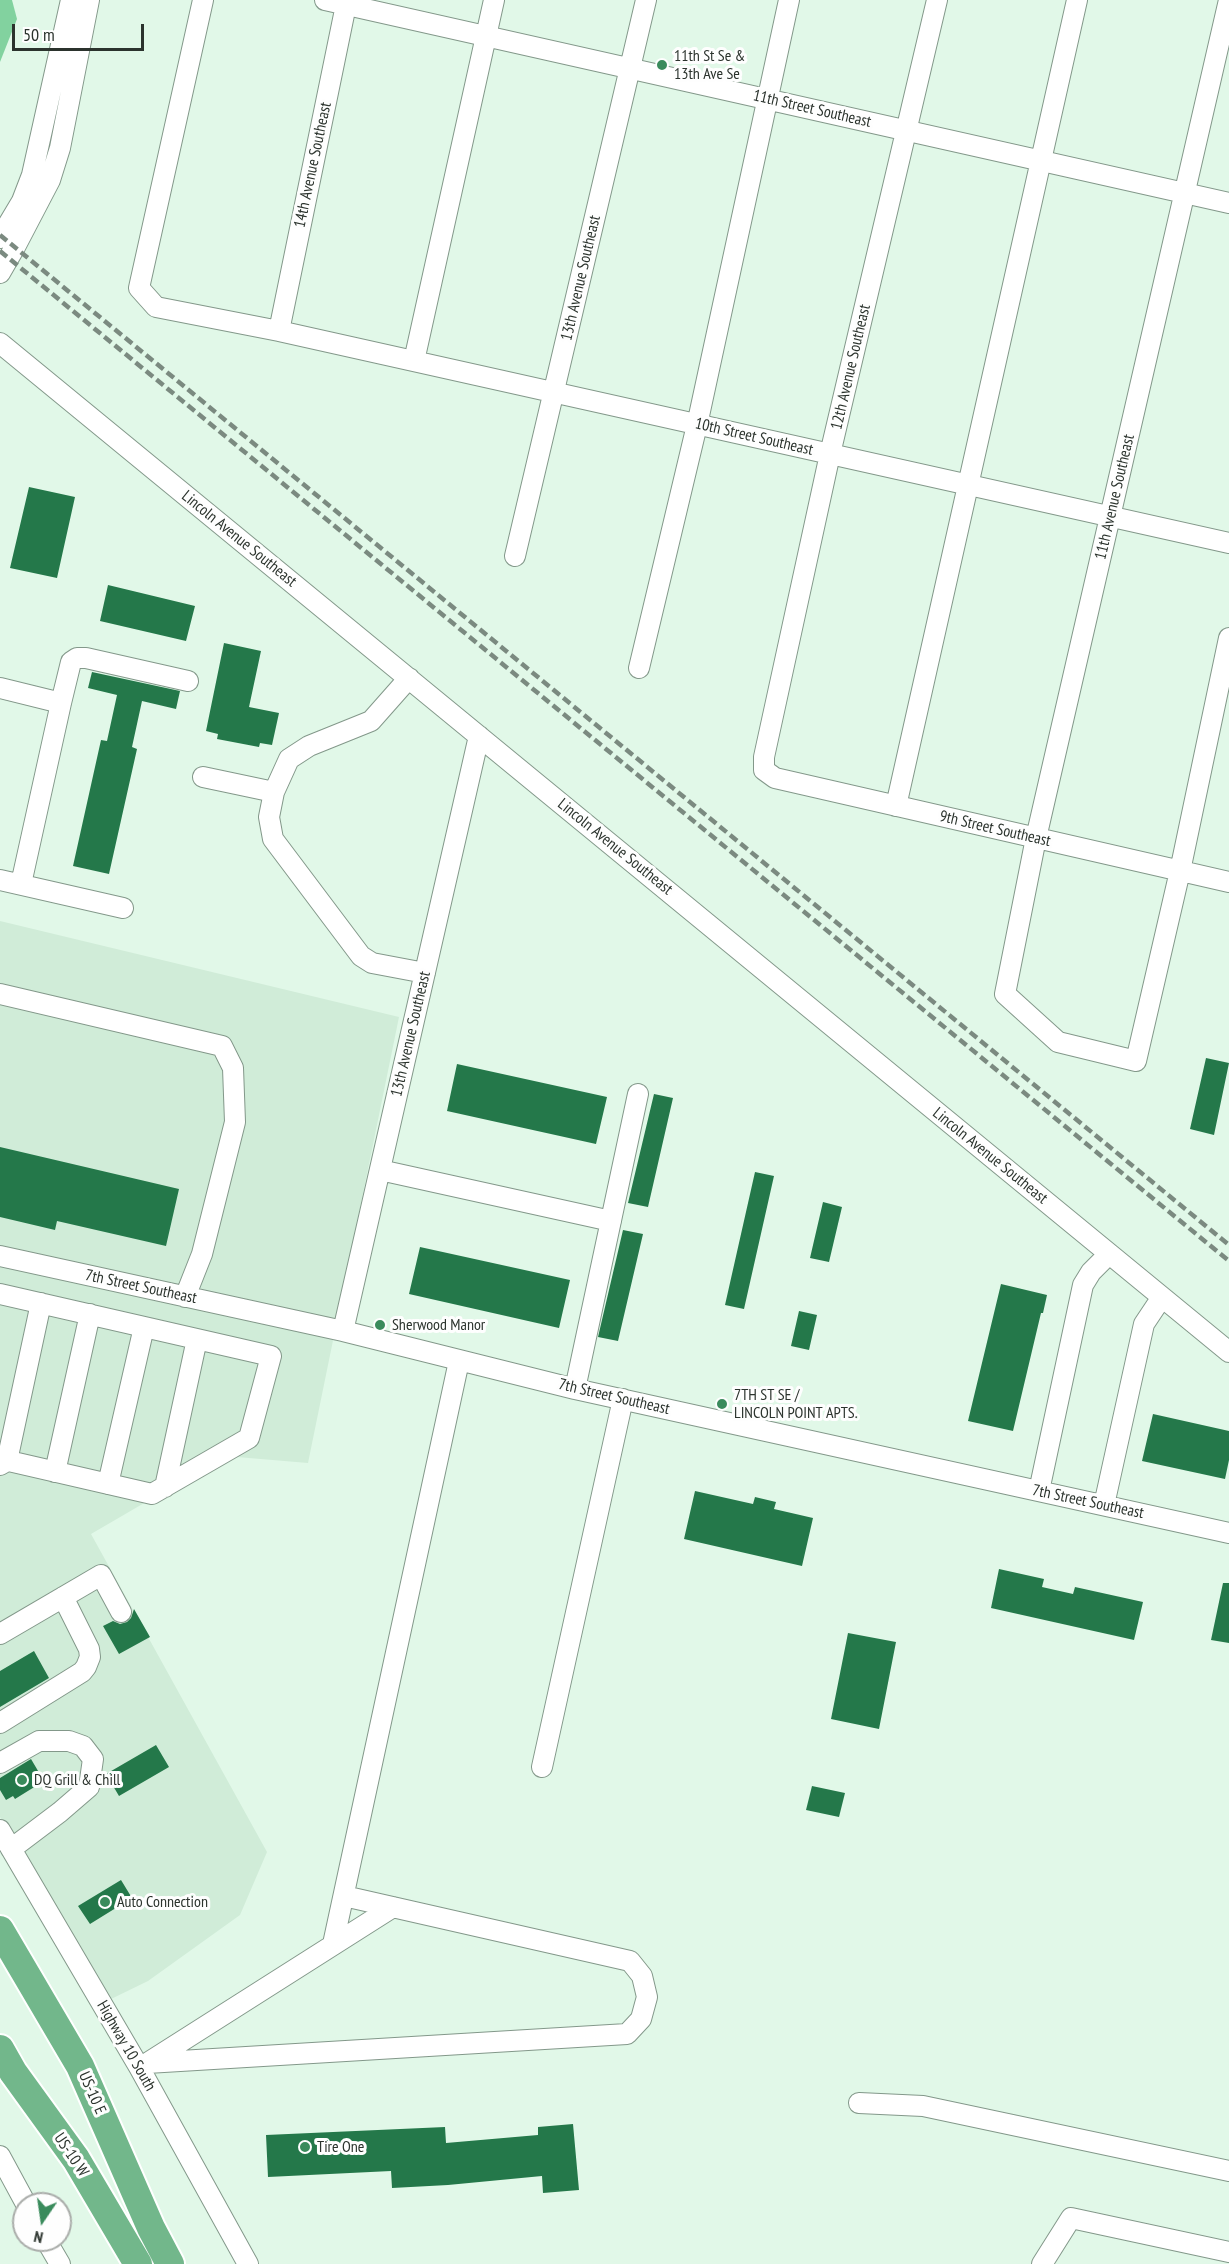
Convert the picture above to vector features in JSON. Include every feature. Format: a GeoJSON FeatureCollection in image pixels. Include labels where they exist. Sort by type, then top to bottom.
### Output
{"type":"FeatureCollection","features":[{"type":"Feature","properties":{"kind":"highway","name":"US-10 E"},"geometry":{"type":"LineString","coordinates":[[0,1930],[80,2066],[151,2228],[170,2264]]}},
{"type":"Feature","properties":{"kind":"highway","name":"US-10 W"},"geometry":{"type":"LineString","coordinates":[[0,2049],[13,2072],[76,2160],[138,2264]]}},
{"type":"Feature","properties":{"kind":"street"},"geometry":{"type":"LineString","coordinates":[[0,238],[22,201],[32,175],[71,0]]}},
{"type":"Feature","properties":{"kind":"street"},"geometry":{"type":"LineString","coordinates":[[0,273],[50,180],[60,148],[89,0]]}},
{"type":"Feature","properties":{"kind":"street","name":"10th Street Southeast"},"geometry":{"type":"LineString","coordinates":[[203,0],[139,288],[156,307],[279,331],[1229,543]]}},
{"type":"Feature","properties":{"kind":"street","name":"11th Street Southeast"},"geometry":{"type":"LineString","coordinates":[[326,0],[347,2],[485,36],[1229,203]]}},
{"type":"Feature","properties":{"kind":"street"},"geometry":{"type":"LineString","coordinates":[[414,361],[494,0]]}},
{"type":"Feature","properties":{"kind":"street","name":"13th Avenue Southeast"},"geometry":{"type":"LineString","coordinates":[[515,556],[646,0]]}},
{"type":"Feature","properties":{"kind":"street"},"geometry":{"type":"LineString","coordinates":[[639,668],[697,424],[789,0]]}},
{"type":"Feature","properties":{"kind":"street","name":"12th Avenue Southeast"},"geometry":{"type":"LineString","coordinates":[[764,770],[764,757],[830,454],[937,0]]}},
{"type":"Feature","properties":{"kind":"street"},"geometry":{"type":"LineString","coordinates":[[896,806],[1077,0]]}},
{"type":"Feature","properties":{"kind":"street","name":"11th Avenue Southeast"},"geometry":{"type":"LineString","coordinates":[[1180,871],[1136,1061],[1058,1042],[1005,994],[1036,838],[1229,0]]}},
{"type":"Feature","properties":{"kind":"street","name":"14th Avenue Southeast"},"geometry":{"type":"LineString","coordinates":[[279,331],[347,2]]}},
{"type":"Feature","properties":{"kind":"street","name":"Lincoln Avenue Southeast"},"geometry":{"type":"LineString","coordinates":[[0,343],[1229,1352]]}},
{"type":"Feature","properties":{"kind":"street"},"geometry":{"type":"LineString","coordinates":[[1180,871],[1229,638]]}},
{"type":"Feature","properties":{"kind":"street"},"geometry":{"type":"LineString","coordinates":[[21,884],[71,662],[77,658],[188,681]]}},
{"type":"Feature","properties":{"kind":"street"},"geometry":{"type":"LineString","coordinates":[[409,678],[370,721],[309,746],[289,759],[274,792],[269,817],[273,839],[361,956],[372,963],[425,973]]}},
{"type":"Feature","properties":{"kind":"street"},"geometry":{"type":"LineString","coordinates":[[0,688],[61,703]]}},
{"type":"Feature","properties":{"kind":"street","name":"13th Avenue Southeast"},"geometry":{"type":"LineString","coordinates":[[343,1331],[479,736]]}},
{"type":"Feature","properties":{"kind":"street","name":"9th Street Southeast"},"geometry":{"type":"LineString","coordinates":[[764,770],[775,778],[1229,882]]}},
{"type":"Feature","properties":{"kind":"street"},"geometry":{"type":"LineString","coordinates":[[203,777],[274,792]]}},
{"type":"Feature","properties":{"kind":"street"},"geometry":{"type":"LineString","coordinates":[[0,879],[123,908]]}},
{"type":"Feature","properties":{"kind":"street"},"geometry":{"type":"LineString","coordinates":[[0,994],[222,1046],[233,1068],[235,1122],[202,1254],[185,1297]]}},
{"type":"Feature","properties":{"kind":"street"},"geometry":{"type":"LineString","coordinates":[[575,1389],[638,1094]]}},
{"type":"Feature","properties":{"kind":"street"},"geometry":{"type":"LineString","coordinates":[[380,1170],[611,1221]]}},
{"type":"Feature","properties":{"kind":"street"},"geometry":{"type":"LineString","coordinates":[[1039,1491],[1083,1285],[1091,1272],[1109,1254]]}},
{"type":"Feature","properties":{"kind":"street","name":"7th Street Southeast"},"geometry":{"type":"LineString","coordinates":[[0,1256],[343,1331],[575,1389],[1229,1533]]}},
{"type":"Feature","properties":{"kind":"street"},"geometry":{"type":"LineString","coordinates":[[0,1294],[41,1303],[90,1314],[271,1356],[249,1438],[152,1494],[2,1462],[41,1303]]}},
{"type":"Feature","properties":{"kind":"street"},"geometry":{"type":"LineString","coordinates":[[1104,1505],[1144,1324],[1162,1297]]}},
{"type":"Feature","properties":{"kind":"street"},"geometry":{"type":"LineString","coordinates":[[56,1472],[90,1314]]}},
{"type":"Feature","properties":{"kind":"street"},"geometry":{"type":"LineString","coordinates":[[108,1484],[144,1327]]}},
{"type":"Feature","properties":{"kind":"street"},"geometry":{"type":"LineString","coordinates":[[165,1487],[197,1339]]}},
{"type":"Feature","properties":{"kind":"street"},"geometry":{"type":"LineString","coordinates":[[333,1944],[459,1361]]}},
{"type":"Feature","properties":{"kind":"street"},"geometry":{"type":"LineString","coordinates":[[543,1767],[623,1399]]}},
{"type":"Feature","properties":{"kind":"street"},"geometry":{"type":"LineString","coordinates":[[0,1634],[101,1575],[121,1612]]}},
{"type":"Feature","properties":{"kind":"street"},"geometry":{"type":"LineString","coordinates":[[0,1723],[82,1672],[86,1667],[90,1657],[89,1649],[63,1597]]}},
{"type":"Feature","properties":{"kind":"street"},"geometry":{"type":"LineString","coordinates":[[0,1763],[39,1740],[69,1741],[83,1746],[93,1759],[89,1787],[11,1849]]}},
{"type":"Feature","properties":{"kind":"street","name":"Highway 10 South"},"geometry":{"type":"LineString","coordinates":[[0,1830],[143,2065],[249,2264]]}},
{"type":"Feature","properties":{"kind":"street"},"geometry":{"type":"LineString","coordinates":[[143,2065],[627,2034],[641,2019],[647,1997],[642,1976],[630,1961],[344,1896]]}},
{"type":"Feature","properties":{"kind":"street"},"geometry":{"type":"LineString","coordinates":[[143,2065],[393,1907]]}},
{"type":"Feature","properties":{"kind":"street"},"geometry":{"type":"LineString","coordinates":[[859,2103],[923,2106],[1229,2171]]}},
{"type":"Feature","properties":{"kind":"street"},"geometry":{"type":"LineString","coordinates":[[0,2156],[20,2192]]}},
{"type":"Feature","properties":{"kind":"street"},"geometry":{"type":"LineString","coordinates":[[1042,2264],[1071,2218],[1229,2252]]}},
{"type":"Feature","properties":{"kind":"shaded area"},"geometry":{"type":"Polygon","coordinates":[[[0,0],[12,0],[17,19],[0,62],[0,0]]]}},
{"type":"Feature","properties":{"kind":"shaded area"},"geometry":{"type":"Polygon","coordinates":[[[0,921],[399,1017],[308,1463],[225,1456],[91,1534],[267,1852],[240,1915],[148,1981],[109,2000],[0,1817],[0,921]]]}},
{"type":"Feature","properties":{"kind":"building"},"geometry":{"type":"Polygon","coordinates":[[[29,487],[75,497],[57,578],[10,568],[29,487]]]}},
{"type":"Feature","properties":{"kind":"building"},"geometry":{"type":"Polygon","coordinates":[[[108,585],[195,606],[186,641],[100,621],[108,585]]]}},
{"type":"Feature","properties":{"kind":"building"},"geometry":{"type":"Polygon","coordinates":[[[224,643],[261,651],[249,707],[279,713],[272,745],[260,743],[259,747],[217,739],[218,734],[206,731],[224,643]]]}},
{"type":"Feature","properties":{"kind":"building"},"geometry":{"type":"Polygon","coordinates":[[[92,672],[180,691],[176,709],[142,701],[132,747],[137,749],[109,874],[73,866],[101,740],[107,741],[117,695],[88,688],[92,672]]]}},
{"type":"Feature","properties":{"kind":"building"},"geometry":{"type":"Polygon","coordinates":[[[1206,1058],[1229,1063],[1214,1135],[1190,1129],[1206,1058]]]}},
{"type":"Feature","properties":{"kind":"building"},"geometry":{"type":"Polygon","coordinates":[[[457,1064],[607,1097],[596,1144],[447,1111],[457,1064]]]}},
{"type":"Feature","properties":{"kind":"building"},"geometry":{"type":"Polygon","coordinates":[[[654,1094],[673,1098],[648,1207],[628,1203],[654,1094]]]}},
{"type":"Feature","properties":{"kind":"building"},"geometry":{"type":"Polygon","coordinates":[[[0,1147],[179,1189],[166,1246],[57,1221],[55,1230],[0,1217],[0,1147]]]}},
{"type":"Feature","properties":{"kind":"building"},"geometry":{"type":"Polygon","coordinates":[[[755,1172],[774,1176],[744,1309],[725,1305],[755,1172]]]}},
{"type":"Feature","properties":{"kind":"building"},"geometry":{"type":"Polygon","coordinates":[[[823,1202],[842,1207],[829,1262],[810,1258],[823,1202]]]}},
{"type":"Feature","properties":{"kind":"building"},"geometry":{"type":"Polygon","coordinates":[[[623,1230],[643,1234],[618,1341],[598,1337],[623,1230]]]}},
{"type":"Feature","properties":{"kind":"building"},"geometry":{"type":"Polygon","coordinates":[[[420,1247],[570,1280],[559,1328],[409,1294],[420,1247]]]}},
{"type":"Feature","properties":{"kind":"building"},"geometry":{"type":"Polygon","coordinates":[[[1001,1284],[1047,1295],[1013,1431],[968,1421],[1001,1284]]]}},
{"type":"Feature","properties":{"kind":"building"},"geometry":{"type":"Polygon","coordinates":[[[799,1311],[817,1315],[809,1350],[791,1346],[799,1311]]]}},
{"type":"Feature","properties":{"kind":"building"},"geometry":{"type":"Polygon","coordinates":[[[1153,1414],[1229,1431],[1229,1460],[1225,1479],[1142,1461],[1153,1414]]]}},
{"type":"Feature","properties":{"kind":"building"},"geometry":{"type":"Polygon","coordinates":[[[695,1491],[753,1504],[755,1497],[776,1502],[774,1509],[813,1518],[802,1566],[684,1539],[695,1491]]]}},
{"type":"Feature","properties":{"kind":"building"},"geometry":{"type":"Polygon","coordinates":[[[999,1569],[1044,1579],[1042,1587],[1073,1594],[1075,1587],[1143,1602],[1134,1640],[991,1608],[999,1569]]]}},
{"type":"Feature","properties":{"kind":"building"},"geometry":{"type":"Polygon","coordinates":[[[1223,1583],[1229,1583],[1229,1643],[1211,1640],[1223,1583]]]}},
{"type":"Feature","properties":{"kind":"building"},"geometry":{"type":"Polygon","coordinates":[[[134,1609],[150,1637],[119,1654],[103,1626],[113,1621],[120,1624],[127,1622],[134,1609]]]}},
{"type":"Feature","properties":{"kind":"building"},"geometry":{"type":"Polygon","coordinates":[[[848,1633],[896,1642],[879,1729],[831,1719],[848,1633]]]}},
{"type":"Feature","properties":{"kind":"building"},"geometry":{"type":"Polygon","coordinates":[[[34,1651],[49,1678],[0,1707],[0,1671],[34,1651]]]}},
{"type":"Feature","properties":{"kind":"building"},"geometry":{"type":"Polygon","coordinates":[[[156,1745],[169,1767],[119,1796],[106,1774],[156,1745]]]}},
{"type":"Feature","properties":{"kind":"building","name":"DQ Grill & Chill"},"geometry":{"type":"Polygon","coordinates":[[[31,1759],[44,1781],[15,1799],[13,1796],[6,1800],[0,1790],[0,1778],[31,1759]]]}},
{"type":"Feature","properties":{"kind":"building"},"geometry":{"type":"Polygon","coordinates":[[[812,1786],[845,1793],[839,1817],[806,1810],[812,1786]]]}},
{"type":"Feature","properties":{"kind":"building","name":"Auto Connection"},"geometry":{"type":"Polygon","coordinates":[[[121,1880],[132,1898],[90,1924],[78,1906],[121,1880]]]}},
{"type":"Feature","properties":{"kind":"building"},"geometry":{"type":"Polygon","coordinates":[[[573,2124],[579,2190],[543,2193],[542,2176],[392,2188],[391,2171],[268,2177],[266,2135],[445,2127],[446,2143],[538,2135],[538,2127],[573,2124]]]}},
{"type":"Feature","properties":{"kind":"railway"},"geometry":{"type":"LineString","coordinates":[[0,235],[1229,1245]]}},
{"type":"Feature","properties":{"kind":"railway"},"geometry":{"type":"LineString","coordinates":[[0,251],[1229,1261]]}},
{"type":"Feature","properties":{"kind":"place","name":"11th St Se & 13th Ave Se"},"geometry":{"type":"Point","coordinates":[662,65]}},
{"type":"Feature","properties":{"kind":"place","name":"Sherwood Manor"},"geometry":{"type":"Point","coordinates":[380,1325]}},
{"type":"Feature","properties":{"kind":"place","name":"7TH ST SE / LINCOLN POINT APTS."},"geometry":{"type":"Point","coordinates":[722,1404]}},
{"type":"Feature","properties":{"kind":"place","name":"DQ Grill & Chill"},"geometry":{"type":"Point","coordinates":[22,1780]}},
{"type":"Feature","properties":{"kind":"place","name":"Auto Connection"},"geometry":{"type":"Point","coordinates":[105,1902]}},
{"type":"Feature","properties":{"kind":"place","name":"Tire One"},"geometry":{"type":"Point","coordinates":[305,2147]}}]}
